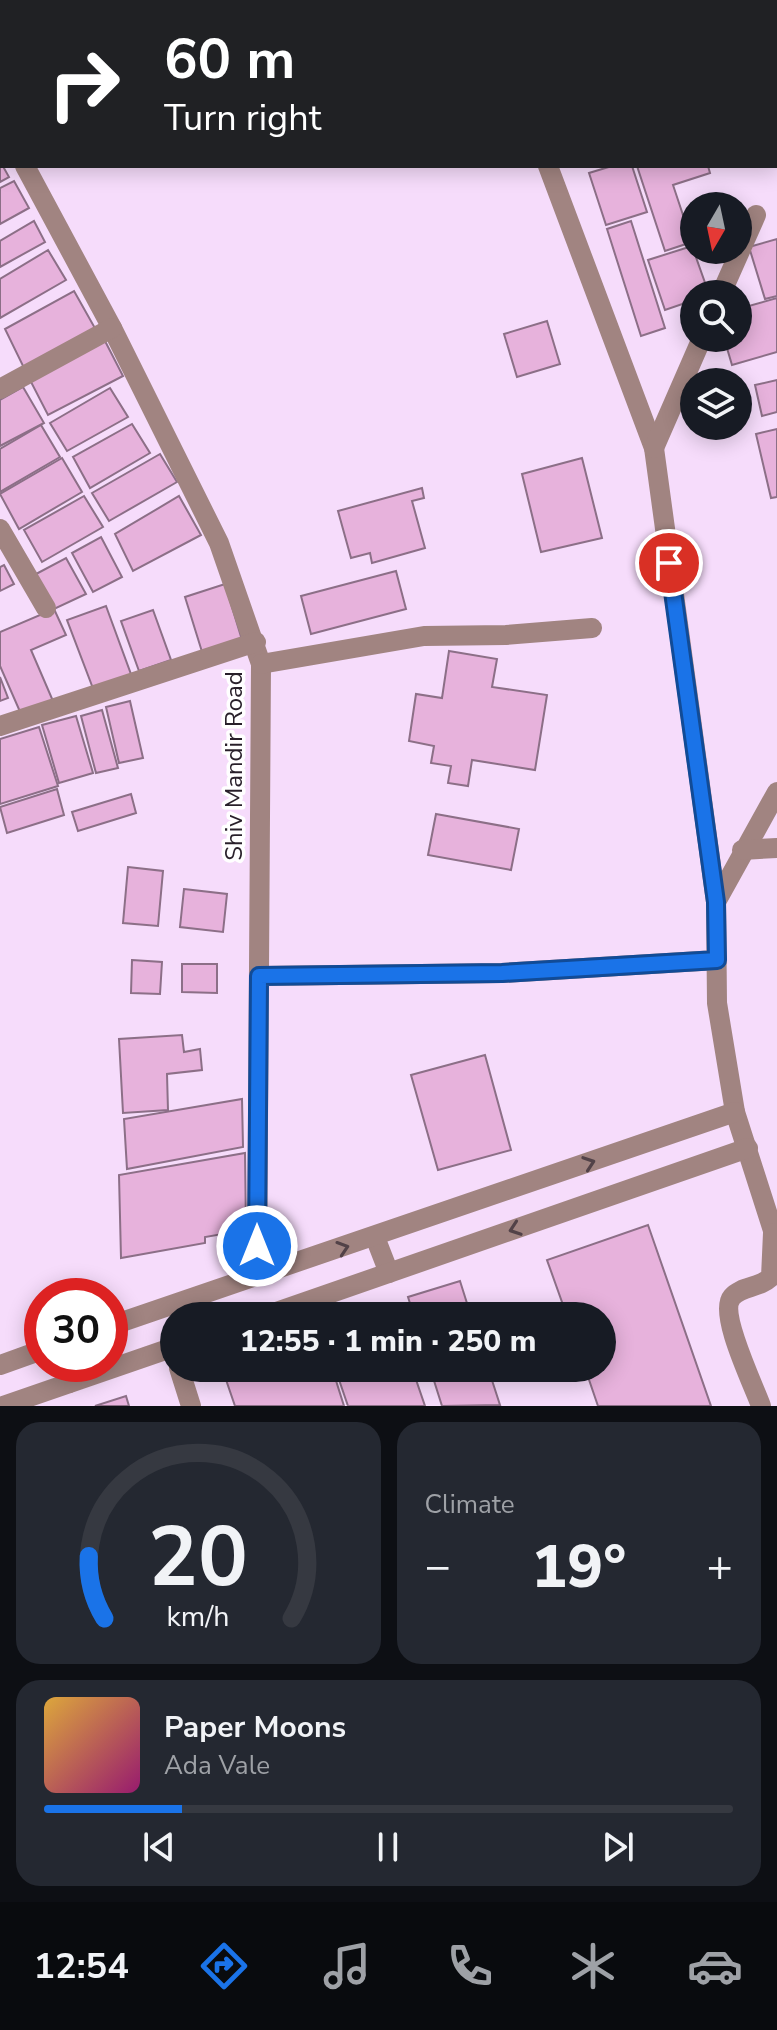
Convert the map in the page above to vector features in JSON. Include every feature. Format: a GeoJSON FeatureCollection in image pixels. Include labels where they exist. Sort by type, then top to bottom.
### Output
{"type":"FeatureCollection","features":[{"type":"Feature","properties":{"kind":"street","name":"Shiv Mandir Road"},"geometry":{"type":"LineString","coordinates":[[26,168],[112,328],[219,543],[256,642],[261,664],[257,1275]]}},
{"type":"Feature","properties":{"kind":"street"},"geometry":{"type":"LineString","coordinates":[[549,168],[654,448],[716,902],[717,1003],[735,1112],[775,1238],[771,1277],[735,1293],[729,1300],[728,1310],[734,1337],[761,1406]]}},
{"type":"Feature","properties":{"kind":"street"},"geometry":{"type":"LineString","coordinates":[[727,280],[756,215]]}},
{"type":"Feature","properties":{"kind":"street"},"geometry":{"type":"LineString","coordinates":[[0,389],[112,328]]}},
{"type":"Feature","properties":{"kind":"street"},"geometry":{"type":"LineString","coordinates":[[654,448],[696,352]]}},
{"type":"Feature","properties":{"kind":"street"},"geometry":{"type":"LineString","coordinates":[[0,529],[46,608]]}},
{"type":"Feature","properties":{"kind":"street"},"geometry":{"type":"LineString","coordinates":[[261,664],[424,636],[506,635],[592,628]]}},
{"type":"Feature","properties":{"kind":"street"},"geometry":{"type":"LineString","coordinates":[[0,726],[256,642]]}},
{"type":"Feature","properties":{"kind":"street"},"geometry":{"type":"LineString","coordinates":[[716,902],[742,850],[777,792]]}},
{"type":"Feature","properties":{"kind":"street"},"geometry":{"type":"LineString","coordinates":[[742,850],[777,848]]}},
{"type":"Feature","properties":{"kind":"street"},"geometry":{"type":"LineString","coordinates":[[259,976],[502,973],[717,960]]}},
{"type":"Feature","properties":{"kind":"street"},"geometry":{"type":"LineString","coordinates":[[128,1320],[735,1112]]}},
{"type":"Feature","properties":{"kind":"street"},"geometry":{"type":"LineString","coordinates":[[305,1302],[748,1148]]}},
{"type":"Feature","properties":{"kind":"street"},"geometry":{"type":"LineString","coordinates":[[375,1237],[389,1273]]}},
{"type":"Feature","properties":{"kind":"street"},"geometry":{"type":"LineString","coordinates":[[128,1360],[160,1352]]}},
{"type":"Feature","properties":{"kind":"street"},"geometry":{"type":"LineString","coordinates":[[0,1365],[24,1356]]}},
{"type":"Feature","properties":{"kind":"street"},"geometry":{"type":"LineString","coordinates":[[3,1406],[39,1400],[58,1382]]}},
{"type":"Feature","properties":{"kind":"street"},"geometry":{"type":"LineString","coordinates":[[183,1382],[191,1406]]}},
{"type":"Feature","properties":{"kind":"building"},"geometry":{"type":"Polygon","coordinates":[[[0,168],[4,168],[9,177],[0,182],[0,168]]]}},
{"type":"Feature","properties":{"kind":"building"},"geometry":{"type":"Polygon","coordinates":[[[605,168],[633,168],[647,212],[606,225],[589,173],[605,168]]]}},
{"type":"Feature","properties":{"kind":"building"},"geometry":{"type":"Polygon","coordinates":[[[638,168],[709,168],[710,173],[673,185],[680,206],[680,246],[665,251],[638,168]]]}},
{"type":"Feature","properties":{"kind":"building"},"geometry":{"type":"Polygon","coordinates":[[[14,181],[29,208],[0,224],[0,188],[14,181]]]}},
{"type":"Feature","properties":{"kind":"building"},"geometry":{"type":"Polygon","coordinates":[[[34,221],[45,242],[0,267],[0,241],[34,221]]]}},
{"type":"Feature","properties":{"kind":"building"},"geometry":{"type":"Polygon","coordinates":[[[631,221],[665,328],[641,336],[607,229],[631,221]]]}},
{"type":"Feature","properties":{"kind":"building"},"geometry":{"type":"Polygon","coordinates":[[[777,239],[777,296],[765,299],[752,257],[752,246],[777,239]]]}},
{"type":"Feature","properties":{"kind":"building"},"geometry":{"type":"Polygon","coordinates":[[[48,250],[66,280],[0,318],[0,279],[48,250]]]}},
{"type":"Feature","properties":{"kind":"building"},"geometry":{"type":"Polygon","coordinates":[[[680,250],[680,264],[698,264],[704,280],[680,280],[680,305],[665,310],[648,260],[680,250]]]}},
{"type":"Feature","properties":{"kind":"building"},"geometry":{"type":"Polygon","coordinates":[[[74,291],[96,330],[24,368],[5,329],[74,291]]]}},
{"type":"Feature","properties":{"kind":"building"},"geometry":{"type":"Polygon","coordinates":[[[777,298],[777,352],[732,365],[728,352],[752,352],[752,305],[777,298]]]}},
{"type":"Feature","properties":{"kind":"building"},"geometry":{"type":"Polygon","coordinates":[[[547,321],[560,364],[517,377],[504,334],[547,321]]]}},
{"type":"Feature","properties":{"kind":"building"},"geometry":{"type":"Polygon","coordinates":[[[105,341],[123,376],[48,415],[30,380],[105,341]]]}},
{"type":"Feature","properties":{"kind":"building"},"geometry":{"type":"Polygon","coordinates":[[[777,380],[777,412],[762,416],[755,385],[777,380]]]}},
{"type":"Feature","properties":{"kind":"building"},"geometry":{"type":"Polygon","coordinates":[[[23,387],[44,423],[0,446],[0,400],[23,387]]]}},
{"type":"Feature","properties":{"kind":"building"},"geometry":{"type":"Polygon","coordinates":[[[110,388],[128,417],[67,451],[50,423],[110,388]]]}},
{"type":"Feature","properties":{"kind":"building"},"geometry":{"type":"Polygon","coordinates":[[[132,424],[150,453],[90,488],[73,457],[132,424]]]}},
{"type":"Feature","properties":{"kind":"building"},"geometry":{"type":"Polygon","coordinates":[[[41,425],[60,457],[0,492],[0,449],[41,425]]]}},
{"type":"Feature","properties":{"kind":"building"},"geometry":{"type":"Polygon","coordinates":[[[777,429],[777,497],[771,498],[756,434],[777,429]]]}},
{"type":"Feature","properties":{"kind":"building"},"geometry":{"type":"Polygon","coordinates":[[[160,454],[177,482],[109,521],[92,493],[160,454]]]}},
{"type":"Feature","properties":{"kind":"building"},"geometry":{"type":"Polygon","coordinates":[[[62,458],[82,492],[19,529],[0,494],[62,458]]]}},
{"type":"Feature","properties":{"kind":"building"},"geometry":{"type":"Polygon","coordinates":[[[582,458],[602,538],[541,552],[522,474],[582,458]]]}},
{"type":"Feature","properties":{"kind":"building"},"geometry":{"type":"Polygon","coordinates":[[[422,488],[424,498],[412,501],[425,548],[372,563],[370,553],[351,558],[338,511],[422,488]]]}},
{"type":"Feature","properties":{"kind":"building"},"geometry":{"type":"Polygon","coordinates":[[[84,496],[103,527],[42,562],[24,530],[84,496]]]}},
{"type":"Feature","properties":{"kind":"building"},"geometry":{"type":"Polygon","coordinates":[[[179,496],[201,535],[133,571],[115,534],[179,496]]]}},
{"type":"Feature","properties":{"kind":"building"},"geometry":{"type":"Polygon","coordinates":[[[101,537],[122,577],[93,592],[72,553],[101,537]]]}},
{"type":"Feature","properties":{"kind":"building"},"geometry":{"type":"Polygon","coordinates":[[[66,558],[86,594],[54,609],[36,574],[66,558]]]}},
{"type":"Feature","properties":{"kind":"building"},"geometry":{"type":"Polygon","coordinates":[[[4,565],[14,584],[0,591],[0,567],[4,565]]]}},
{"type":"Feature","properties":{"kind":"building"},"geometry":{"type":"Polygon","coordinates":[[[396,571],[406,609],[311,634],[301,596],[396,571]]]}},
{"type":"Feature","properties":{"kind":"building"},"geometry":{"type":"Polygon","coordinates":[[[225,584],[242,640],[203,655],[185,597],[225,584]]]}},
{"type":"Feature","properties":{"kind":"building"},"geometry":{"type":"Polygon","coordinates":[[[106,606],[132,677],[94,691],[67,620],[106,606]]]}},
{"type":"Feature","properties":{"kind":"building"},"geometry":{"type":"Polygon","coordinates":[[[54,609],[66,635],[31,650],[53,701],[21,714],[0,666],[0,632],[54,609]]]}},
{"type":"Feature","properties":{"kind":"building"},"geometry":{"type":"Polygon","coordinates":[[[153,610],[171,660],[139,671],[121,621],[153,610]]]}},
{"type":"Feature","properties":{"kind":"building"},"geometry":{"type":"Polygon","coordinates":[[[449,651],[497,659],[492,687],[547,695],[535,770],[472,760],[468,786],[448,783],[451,766],[431,763],[434,746],[409,741],[416,694],[442,698],[449,651]]]}},
{"type":"Feature","properties":{"kind":"building"},"geometry":{"type":"Polygon","coordinates":[[[0,677],[8,698],[0,701],[0,677]]]}},
{"type":"Feature","properties":{"kind":"building"},"geometry":{"type":"Polygon","coordinates":[[[130,701],[143,758],[119,763],[106,707],[130,701]]]}},
{"type":"Feature","properties":{"kind":"building"},"geometry":{"type":"Polygon","coordinates":[[[102,710],[118,768],[96,773],[81,716],[102,710]]]}},
{"type":"Feature","properties":{"kind":"building"},"geometry":{"type":"Polygon","coordinates":[[[76,716],[93,773],[59,783],[42,725],[76,716]]]}},
{"type":"Feature","properties":{"kind":"building"},"geometry":{"type":"Polygon","coordinates":[[[39,727],[58,786],[0,804],[0,739],[39,727]]]}},
{"type":"Feature","properties":{"kind":"building"},"geometry":{"type":"Polygon","coordinates":[[[57,789],[64,815],[7,833],[0,807],[57,789]]]}},
{"type":"Feature","properties":{"kind":"building"},"geometry":{"type":"Polygon","coordinates":[[[131,794],[136,813],[78,831],[72,812],[131,794]]]}},
{"type":"Feature","properties":{"kind":"building"},"geometry":{"type":"Polygon","coordinates":[[[436,814],[519,829],[511,870],[428,855],[436,814]]]}},
{"type":"Feature","properties":{"kind":"building"},"geometry":{"type":"Polygon","coordinates":[[[128,867],[163,871],[158,926],[123,923],[128,867]]]}},
{"type":"Feature","properties":{"kind":"building"},"geometry":{"type":"Polygon","coordinates":[[[184,889],[227,894],[223,932],[180,927],[184,889]]]}},
{"type":"Feature","properties":{"kind":"building"},"geometry":{"type":"Polygon","coordinates":[[[132,960],[162,962],[160,994],[131,993],[132,960]]]}},
{"type":"Feature","properties":{"kind":"building"},"geometry":{"type":"Polygon","coordinates":[[[182,964],[217,964],[217,993],[182,992],[182,964]]]}},
{"type":"Feature","properties":{"kind":"building"},"geometry":{"type":"Polygon","coordinates":[[[182,1035],[184,1052],[200,1049],[202,1070],[167,1074],[168,1110],[123,1113],[119,1039],[182,1035]]]}},
{"type":"Feature","properties":{"kind":"building"},"geometry":{"type":"Polygon","coordinates":[[[485,1055],[511,1150],[438,1170],[411,1075],[485,1055]]]}},
{"type":"Feature","properties":{"kind":"building"},"geometry":{"type":"Polygon","coordinates":[[[242,1099],[243,1147],[127,1169],[124,1119],[242,1099]]]}},
{"type":"Feature","properties":{"kind":"building"},"geometry":{"type":"Polygon","coordinates":[[[245,1153],[246,1230],[205,1237],[205,1243],[121,1258],[119,1175],[245,1153]]]}},
{"type":"Feature","properties":{"kind":"building"},"geometry":{"type":"Polygon","coordinates":[[[648,1225],[711,1406],[598,1406],[590,1382],[616,1382],[616,1302],[562,1302],[547,1260],[648,1225]]]}},
{"type":"Feature","properties":{"kind":"building"},"geometry":{"type":"Polygon","coordinates":[[[460,1281],[467,1302],[410,1302],[408,1297],[460,1281]]]}},
{"type":"Feature","properties":{"kind":"building"},"geometry":{"type":"Polygon","coordinates":[[[227,1382],[336,1382],[344,1406],[235,1406],[227,1382]]]}},
{"type":"Feature","properties":{"kind":"building"},"geometry":{"type":"Polygon","coordinates":[[[340,1382],[417,1382],[425,1406],[348,1406],[340,1382]]]}},
{"type":"Feature","properties":{"kind":"building"},"geometry":{"type":"Polygon","coordinates":[[[434,1382],[493,1382],[500,1405],[442,1406],[434,1382]]]}},
{"type":"Feature","properties":{"kind":"building"},"geometry":{"type":"Polygon","coordinates":[[[126,1396],[129,1406],[95,1406],[126,1396]]]}},
{"type":"Feature","properties":{"kind":"route"},"geometry":{"type":"LineString","coordinates":[[257,1246],[259,976],[502,973],[717,960],[716,902],[669,563]]}}]}
